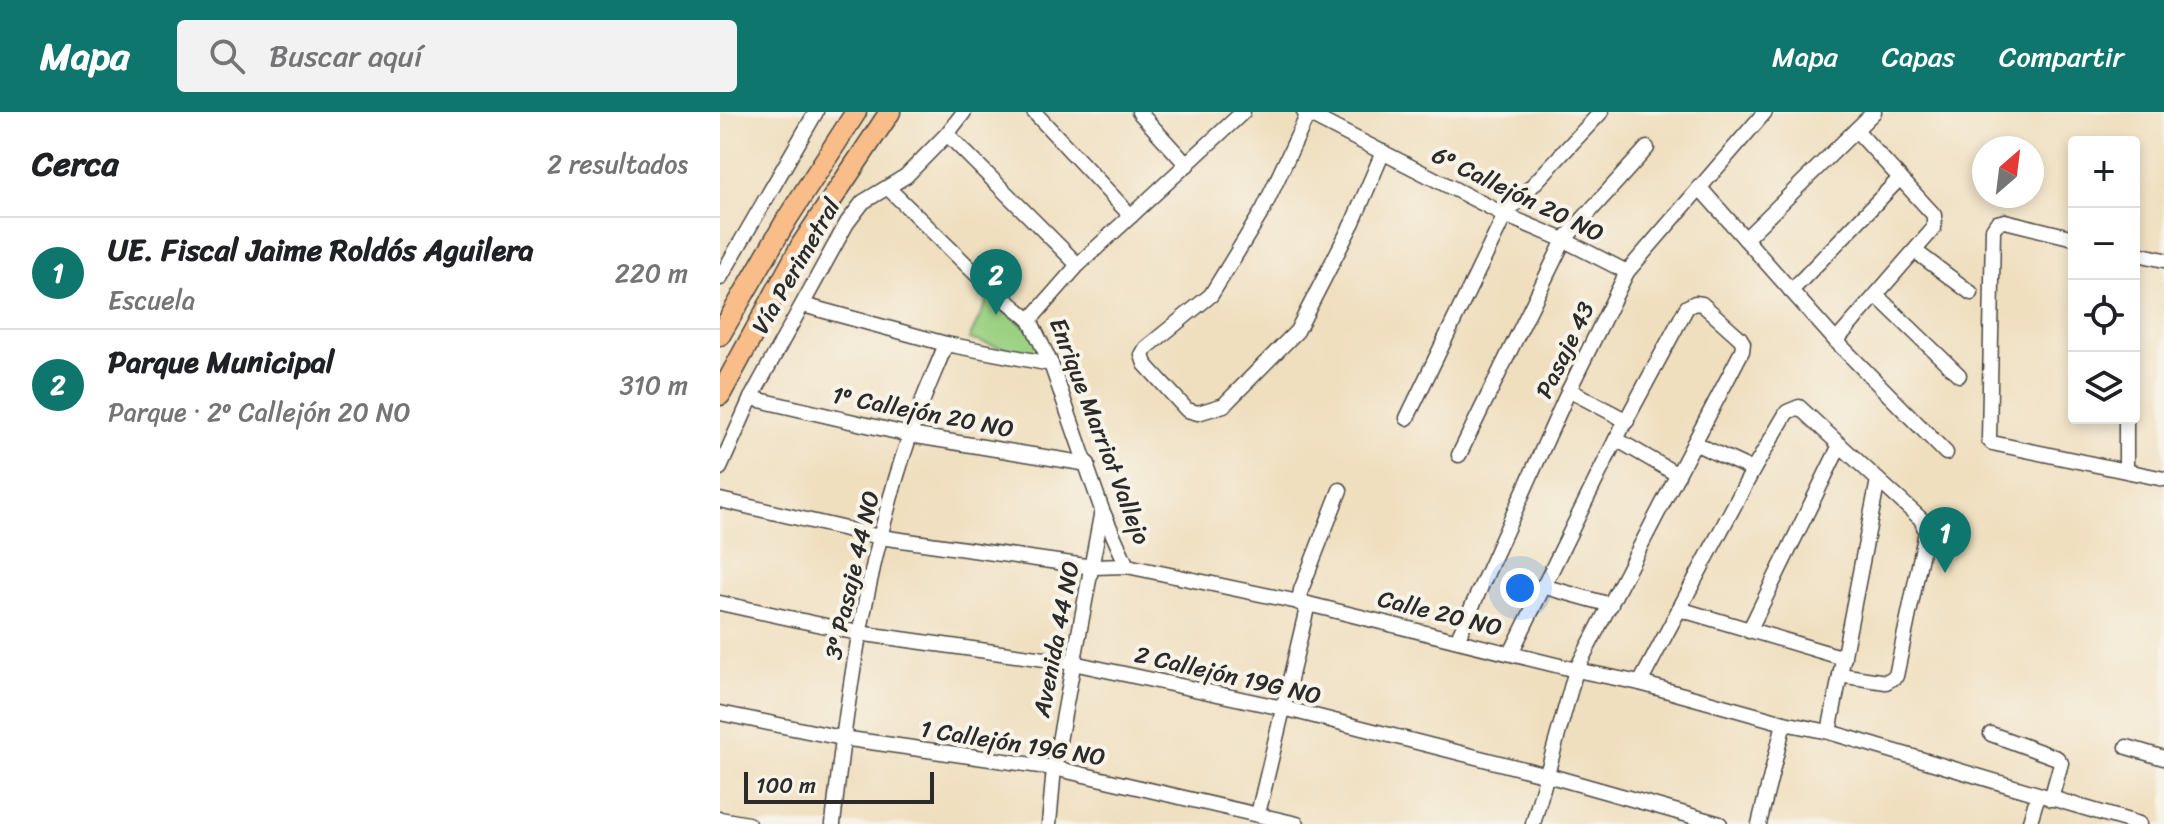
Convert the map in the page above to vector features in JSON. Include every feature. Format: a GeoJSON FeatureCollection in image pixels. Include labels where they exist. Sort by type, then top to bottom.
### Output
{"type":"FeatureCollection","features":[{"type":"Feature","properties":{"kind":"highway","name":"Vía Perimetral"},"geometry":{"type":"LineString","coordinates":[[720,335],[787,219],[856,112]]}},
{"type":"Feature","properties":{"kind":"highway","name":"Vía Perimetral"},"geometry":{"type":"LineString","coordinates":[[720,395],[802,244],[890,112]]}},
{"type":"Feature","properties":{"kind":"street"},"geometry":{"type":"LineString","coordinates":[[720,278],[725,258],[816,112]]}},
{"type":"Feature","properties":{"kind":"street"},"geometry":{"type":"LineString","coordinates":[[964,112],[906,176],[888,188],[980,278],[1030,320]]}},
{"type":"Feature","properties":{"kind":"street"},"geometry":{"type":"LineString","coordinates":[[1034,112],[1131,216]]}},
{"type":"Feature","properties":{"kind":"street"},"geometry":{"type":"LineString","coordinates":[[1139,112],[1187,165]]}},
{"type":"Feature","properties":{"kind":"street","name":"Enrique Marriot Vallejo"},"geometry":{"type":"LineString","coordinates":[[1127,566],[1102,510],[1051,364],[1030,320],[1078,265],[1243,112]]}},
{"type":"Feature","properties":{"kind":"street"},"geometry":{"type":"LineString","coordinates":[[1407,418],[1505,215],[1601,112]]}},
{"type":"Feature","properties":{"kind":"street"},"geometry":{"type":"LineString","coordinates":[[1745,239],[1874,112]]}},
{"type":"Feature","properties":{"kind":"street"},"geometry":{"type":"LineString","coordinates":[[1306,113],[1263,210],[1211,295],[1146,348],[1142,355],[1145,364],[1187,410],[1198,413],[1224,405],[1297,331],[1353,222],[1383,152]]}},
{"type":"Feature","properties":{"kind":"street","name":"6º Callejón 20 NO"},"geometry":{"type":"LineString","coordinates":[[1306,113],[1505,215],[1627,272]]}},
{"type":"Feature","properties":{"kind":"street","name":"Pasaje 43"},"geometry":{"type":"LineString","coordinates":[[1457,640],[1569,390],[1627,272],[1759,113]]}},
{"type":"Feature","properties":{"kind":"street"},"geometry":{"type":"LineString","coordinates":[[1836,341],[1915,251],[1934,228],[1935,222],[1934,215],[1856,130]]}},
{"type":"Feature","properties":{"kind":"street"},"geometry":{"type":"LineString","coordinates":[[947,134],[1078,265]]}},
{"type":"Feature","properties":{"kind":"street"},"geometry":{"type":"LineString","coordinates":[[1459,455],[1564,240],[1647,148]]}},
{"type":"Feature","properties":{"kind":"street"},"geometry":{"type":"LineString","coordinates":[[1791,291],[1900,178]]}},
{"type":"Feature","properties":{"kind":"street"},"geometry":{"type":"LineString","coordinates":[[1699,187],[1836,341],[1946,453]]}},
{"type":"Feature","properties":{"kind":"street","name":"Vía Perimetral"},"geometry":{"type":"LineString","coordinates":[[720,468],[751,398],[855,212],[863,202],[888,188]]}},
{"type":"Feature","properties":{"kind":"street"},"geometry":{"type":"LineString","coordinates":[[2068,237],[2005,221],[1997,223],[1993,229],[1989,440],[2164,479]]}},
{"type":"Feature","properties":{"kind":"street"},"geometry":{"type":"LineString","coordinates":[[1915,251],[1971,293]]}},
{"type":"Feature","properties":{"kind":"street"},"geometry":{"type":"LineString","coordinates":[[2140,254],[2164,260]]}},
{"type":"Feature","properties":{"kind":"street"},"geometry":{"type":"LineString","coordinates":[[1877,296],[1959,375]]}},
{"type":"Feature","properties":{"kind":"street"},"geometry":{"type":"LineString","coordinates":[[1511,653],[1616,439],[1687,307],[1702,304],[1740,338],[1742,351],[1576,670],[1533,824]]}},
{"type":"Feature","properties":{"kind":"street"},"geometry":{"type":"LineString","coordinates":[[803,305],[946,344],[1051,364]]}},
{"type":"Feature","properties":{"kind":"street","name":"3º Pasaje 44 NO"},"geometry":{"type":"LineString","coordinates":[[833,824],[858,633],[880,537],[910,435],[946,344]]}},
{"type":"Feature","properties":{"kind":"street"},"geometry":{"type":"LineString","coordinates":[[1569,390],[1627,421]]}},
{"type":"Feature","properties":{"kind":"street","name":"1º Callejón 20 NO"},"geometry":{"type":"LineString","coordinates":[[751,398],[910,435],[1088,464]]}},
{"type":"Feature","properties":{"kind":"street"},"geometry":{"type":"LineString","coordinates":[[1640,683],[1753,470],[1787,412],[1799,407],[1921,519],[1926,532],[1896,676],[1886,682],[1840,675]]}},
{"type":"Feature","properties":{"kind":"street"},"geometry":{"type":"LineString","coordinates":[[2126,424],[2126,470]]}},
{"type":"Feature","properties":{"kind":"street"},"geometry":{"type":"LineString","coordinates":[[1616,439],[1678,475]]}},
{"type":"Feature","properties":{"kind":"street"},"geometry":{"type":"LineString","coordinates":[[1694,443],[1753,470]]}},
{"type":"Feature","properties":{"kind":"street"},"geometry":{"type":"LineString","coordinates":[[1749,631],[1840,445]]}},
{"type":"Feature","properties":{"kind":"street"},"geometry":{"type":"LineString","coordinates":[[1829,732],[1878,480]]}},
{"type":"Feature","properties":{"kind":"street"},"geometry":{"type":"LineString","coordinates":[[1258,814],[1304,603],[1301,590],[1340,490]]}},
{"type":"Feature","properties":{"kind":"street","name":"Calle 20 NO"},"geometry":{"type":"LineString","coordinates":[[720,500],[880,537],[1093,567],[1127,566],[1304,603],[1640,683],[1784,723],[1829,732],[2139,824]]}},
{"type":"Feature","properties":{"kind":"street","name":"Avenida 44 NO"},"geometry":{"type":"LineString","coordinates":[[1049,824],[1054,768],[1102,510]]}},
{"type":"Feature","properties":{"kind":"street"},"geometry":{"type":"LineString","coordinates":[[1542,586],[1611,605]]}},
{"type":"Feature","properties":{"kind":"street","name":"2 Callejón 19G NO"},"geometry":{"type":"LineString","coordinates":[[720,603],[858,633],[1073,663],[1283,708],[1547,775],[1720,824]]}},
{"type":"Feature","properties":{"kind":"street"},"geometry":{"type":"LineString","coordinates":[[1679,609],[1844,658]]}},
{"type":"Feature","properties":{"kind":"street","name":"1 Callejón 19G NO"},"geometry":{"type":"LineString","coordinates":[[720,713],[842,738],[1054,768],[1297,824]]}},
{"type":"Feature","properties":{"kind":"street"},"geometry":{"type":"LineString","coordinates":[[1759,824],[1784,723]]}},
{"type":"Feature","properties":{"kind":"street"},"geometry":{"type":"LineString","coordinates":[[1991,734],[2057,758],[2061,763],[2029,824]]}},
{"type":"Feature","properties":{"kind":"street"},"geometry":{"type":"LineString","coordinates":[[2127,747],[2164,758]]}},
{"type":"Feature","properties":{"kind":"street"},"geometry":{"type":"LineString","coordinates":[[720,819],[748,824]]}},
{"type":"Feature","properties":{"kind":"green space"},"geometry":{"type":"Polygon","coordinates":[[[989,297],[1032,332],[1039,344],[1037,357],[969,339],[989,297]]]}},
{"type":"Feature","properties":{"kind":"place","name":"Parque Municipal"},"geometry":{"type":"Point","coordinates":[996,315]}},
{"type":"Feature","properties":{"kind":"place","name":"UE. Fiscal Jaime Roldós Aguilera"},"geometry":{"type":"Point","coordinates":[1945,573]}}]}
